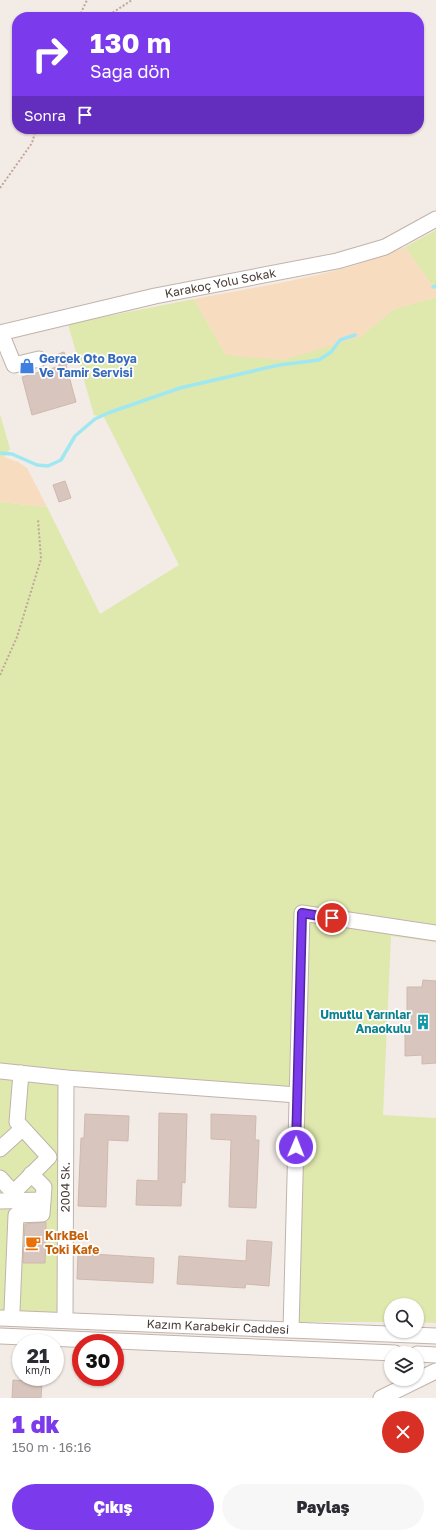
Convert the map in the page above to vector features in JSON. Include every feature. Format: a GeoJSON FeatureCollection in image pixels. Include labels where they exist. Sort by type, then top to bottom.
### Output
{"type":"FeatureCollection","features":[{"type":"Feature","properties":{"kind":"street","name":"Karakoç Yolu Sokak"},"geometry":{"type":"LineString","coordinates":[[0,333],[155,296],[337,261],[385,247],[436,219]]}},
{"type":"Feature","properties":{"kind":"street"},"geometry":{"type":"LineString","coordinates":[[0,333],[14,365],[39,359]]}},
{"type":"Feature","properties":{"kind":"street"},"geometry":{"type":"LineString","coordinates":[[291,1330],[302,913],[436,933]]}},
{"type":"Feature","properties":{"kind":"street"},"geometry":{"type":"LineString","coordinates":[[0,1071],[66,1078],[297,1095]]}},
{"type":"Feature","properties":{"kind":"street"},"geometry":{"type":"LineString","coordinates":[[0,1178],[9,1188],[16,1190],[49,1157],[17,1122],[21,1074]]}},
{"type":"Feature","properties":{"kind":"street","name":"2004 Sk."},"geometry":{"type":"LineString","coordinates":[[64,1320],[66,1078]]}},
{"type":"Feature","properties":{"kind":"street"},"geometry":{"type":"LineString","coordinates":[[0,1149],[22,1129]]}},
{"type":"Feature","properties":{"kind":"street"},"geometry":{"type":"LineString","coordinates":[[6,1315],[9,1270],[16,1215],[42,1214],[44,1187],[32,1174]]}},
{"type":"Feature","properties":{"kind":"street"},"geometry":{"type":"LineString","coordinates":[[0,1201],[65,1203]]}},
{"type":"Feature","properties":{"kind":"street","name":"Kazım Karabekir Caddesi"},"geometry":{"type":"LineString","coordinates":[[6,1315],[64,1320],[436,1336]]}},
{"type":"Feature","properties":{"kind":"street","name":"Kazım Karabekir Caddesi"},"geometry":{"type":"LineString","coordinates":[[0,1336],[384,1353]]}},
{"type":"Feature","properties":{"kind":"street"},"geometry":{"type":"LineString","coordinates":[[424,1354],[436,1355]]}},
{"type":"Feature","properties":{"kind":"street"},"geometry":{"type":"LineString","coordinates":[[381,1398],[436,1371]]}},
{"type":"Feature","properties":{"kind":"path"},"geometry":{"type":"LineString","coordinates":[[81,12],[87,0]]}},
{"type":"Feature","properties":{"kind":"path"},"geometry":{"type":"LineString","coordinates":[[114,12],[132,0]]}},
{"type":"Feature","properties":{"kind":"path"},"geometry":{"type":"LineString","coordinates":[[0,188],[32,143],[35,134]]}},
{"type":"Feature","properties":{"kind":"path"},"geometry":{"type":"LineString","coordinates":[[0,675],[18,637],[41,559],[38,519]]}},
{"type":"Feature","properties":{"kind":"green space"},"geometry":{"type":"Polygon","coordinates":[[[436,230],[436,291],[405,247],[436,230]]]}},
{"type":"Feature","properties":{"kind":"green space"},"geometry":{"type":"Polygon","coordinates":[[[436,297],[436,942],[391,936],[383,1115],[436,1118],[436,1323],[424,1322],[424,1298],[384,1298],[384,1322],[291,1322],[297,1095],[66,1078],[65,1313],[0,1311],[0,502],[47,507],[100,614],[179,565],[104,417],[94,415],[68,324],[194,299],[226,355],[360,337],[394,309],[436,297]]]}},
{"type":"Feature","properties":{"kind":"green space"},"geometry":{"type":"Polygon","coordinates":[[[0,414],[10,449],[4,457],[0,458],[0,414]]]}},
{"type":"Feature","properties":{"kind":"sand"},"geometry":{"type":"Polygon","coordinates":[[[405,247],[436,291],[436,297],[394,309],[360,337],[283,360],[226,355],[194,299],[328,273],[380,257],[405,247]]]}},
{"type":"Feature","properties":{"kind":"sand"},"geometry":{"type":"Polygon","coordinates":[[[4,457],[18,462],[27,468],[47,507],[0,502],[0,458],[4,457]]]}},
{"type":"Feature","properties":{"kind":"building"},"geometry":{"type":"Polygon","coordinates":[[[64,352],[76,402],[32,415],[22,377],[64,365],[59,366],[56,355],[64,352]]]}},
{"type":"Feature","properties":{"kind":"building"},"geometry":{"type":"Polygon","coordinates":[[[65,481],[71,498],[59,502],[53,485],[65,481]]]}},
{"type":"Feature","properties":{"kind":"building","name":"Umutlu Yarınlar Anaokulu"},"geometry":{"type":"Polygon","coordinates":[[[423,980],[436,981],[436,1063],[422,1064],[422,1055],[405,1056],[405,1032],[411,1032],[411,1011],[407,1011],[407,987],[422,987],[423,980]]]}},
{"type":"Feature","properties":{"kind":"building"},"geometry":{"type":"Polygon","coordinates":[[[159,1113],[187,1114],[185,1183],[182,1182],[181,1206],[136,1205],[137,1180],[158,1181],[159,1113]]]}},
{"type":"Feature","properties":{"kind":"building"},"geometry":{"type":"Polygon","coordinates":[[[85,1114],[129,1116],[128,1141],[108,1140],[106,1207],[78,1206],[81,1138],[84,1138],[85,1114]]]}},
{"type":"Feature","properties":{"kind":"building"},"geometry":{"type":"Polygon","coordinates":[[[211,1114],[256,1116],[255,1140],[259,1140],[256,1208],[229,1207],[231,1140],[211,1139],[211,1114]]]}},
{"type":"Feature","properties":{"kind":"building","name":"KırkBel Toki Kafe"},"geometry":{"type":"Polygon","coordinates":[[[46,1222],[45,1263],[23,1263],[25,1224],[46,1222]]]}},
{"type":"Feature","properties":{"kind":"building"},"geometry":{"type":"Polygon","coordinates":[[[247,1240],[272,1242],[269,1286],[246,1284],[245,1288],[177,1284],[179,1256],[246,1261],[247,1240]]]}},
{"type":"Feature","properties":{"kind":"building"},"geometry":{"type":"Polygon","coordinates":[[[78,1253],[154,1258],[153,1283],[77,1279],[78,1253]]]}},
{"type":"Feature","properties":{"kind":"building"},"geometry":{"type":"Polygon","coordinates":[[[13,1386],[42,1386],[41,1398],[12,1398],[13,1386]]]}},
{"type":"Feature","properties":{"kind":"waterway"},"geometry":{"type":"LineString","coordinates":[[0,453],[12,454],[37,465],[48,466],[61,460],[75,436],[95,419],[108,413],[180,388],[279,365],[319,360],[331,352],[340,340],[355,335]]}},
{"type":"Feature","properties":{"kind":"place","name":"Gercek Oto Boya Ve Tamir Servisi"},"geometry":{"type":"Point","coordinates":[27,366]}},
{"type":"Feature","properties":{"kind":"place","name":"Umutlu Yarınlar Anaokulu"},"geometry":{"type":"Point","coordinates":[423,1022]}},
{"type":"Feature","properties":{"kind":"place","name":"KırkBel Toki Kafe"},"geometry":{"type":"Point","coordinates":[33,1243]}},
{"type":"Feature","properties":{"kind":"route"},"geometry":{"type":"LineString","coordinates":[[296,1147],[302,913],[332,918]]}}]}
